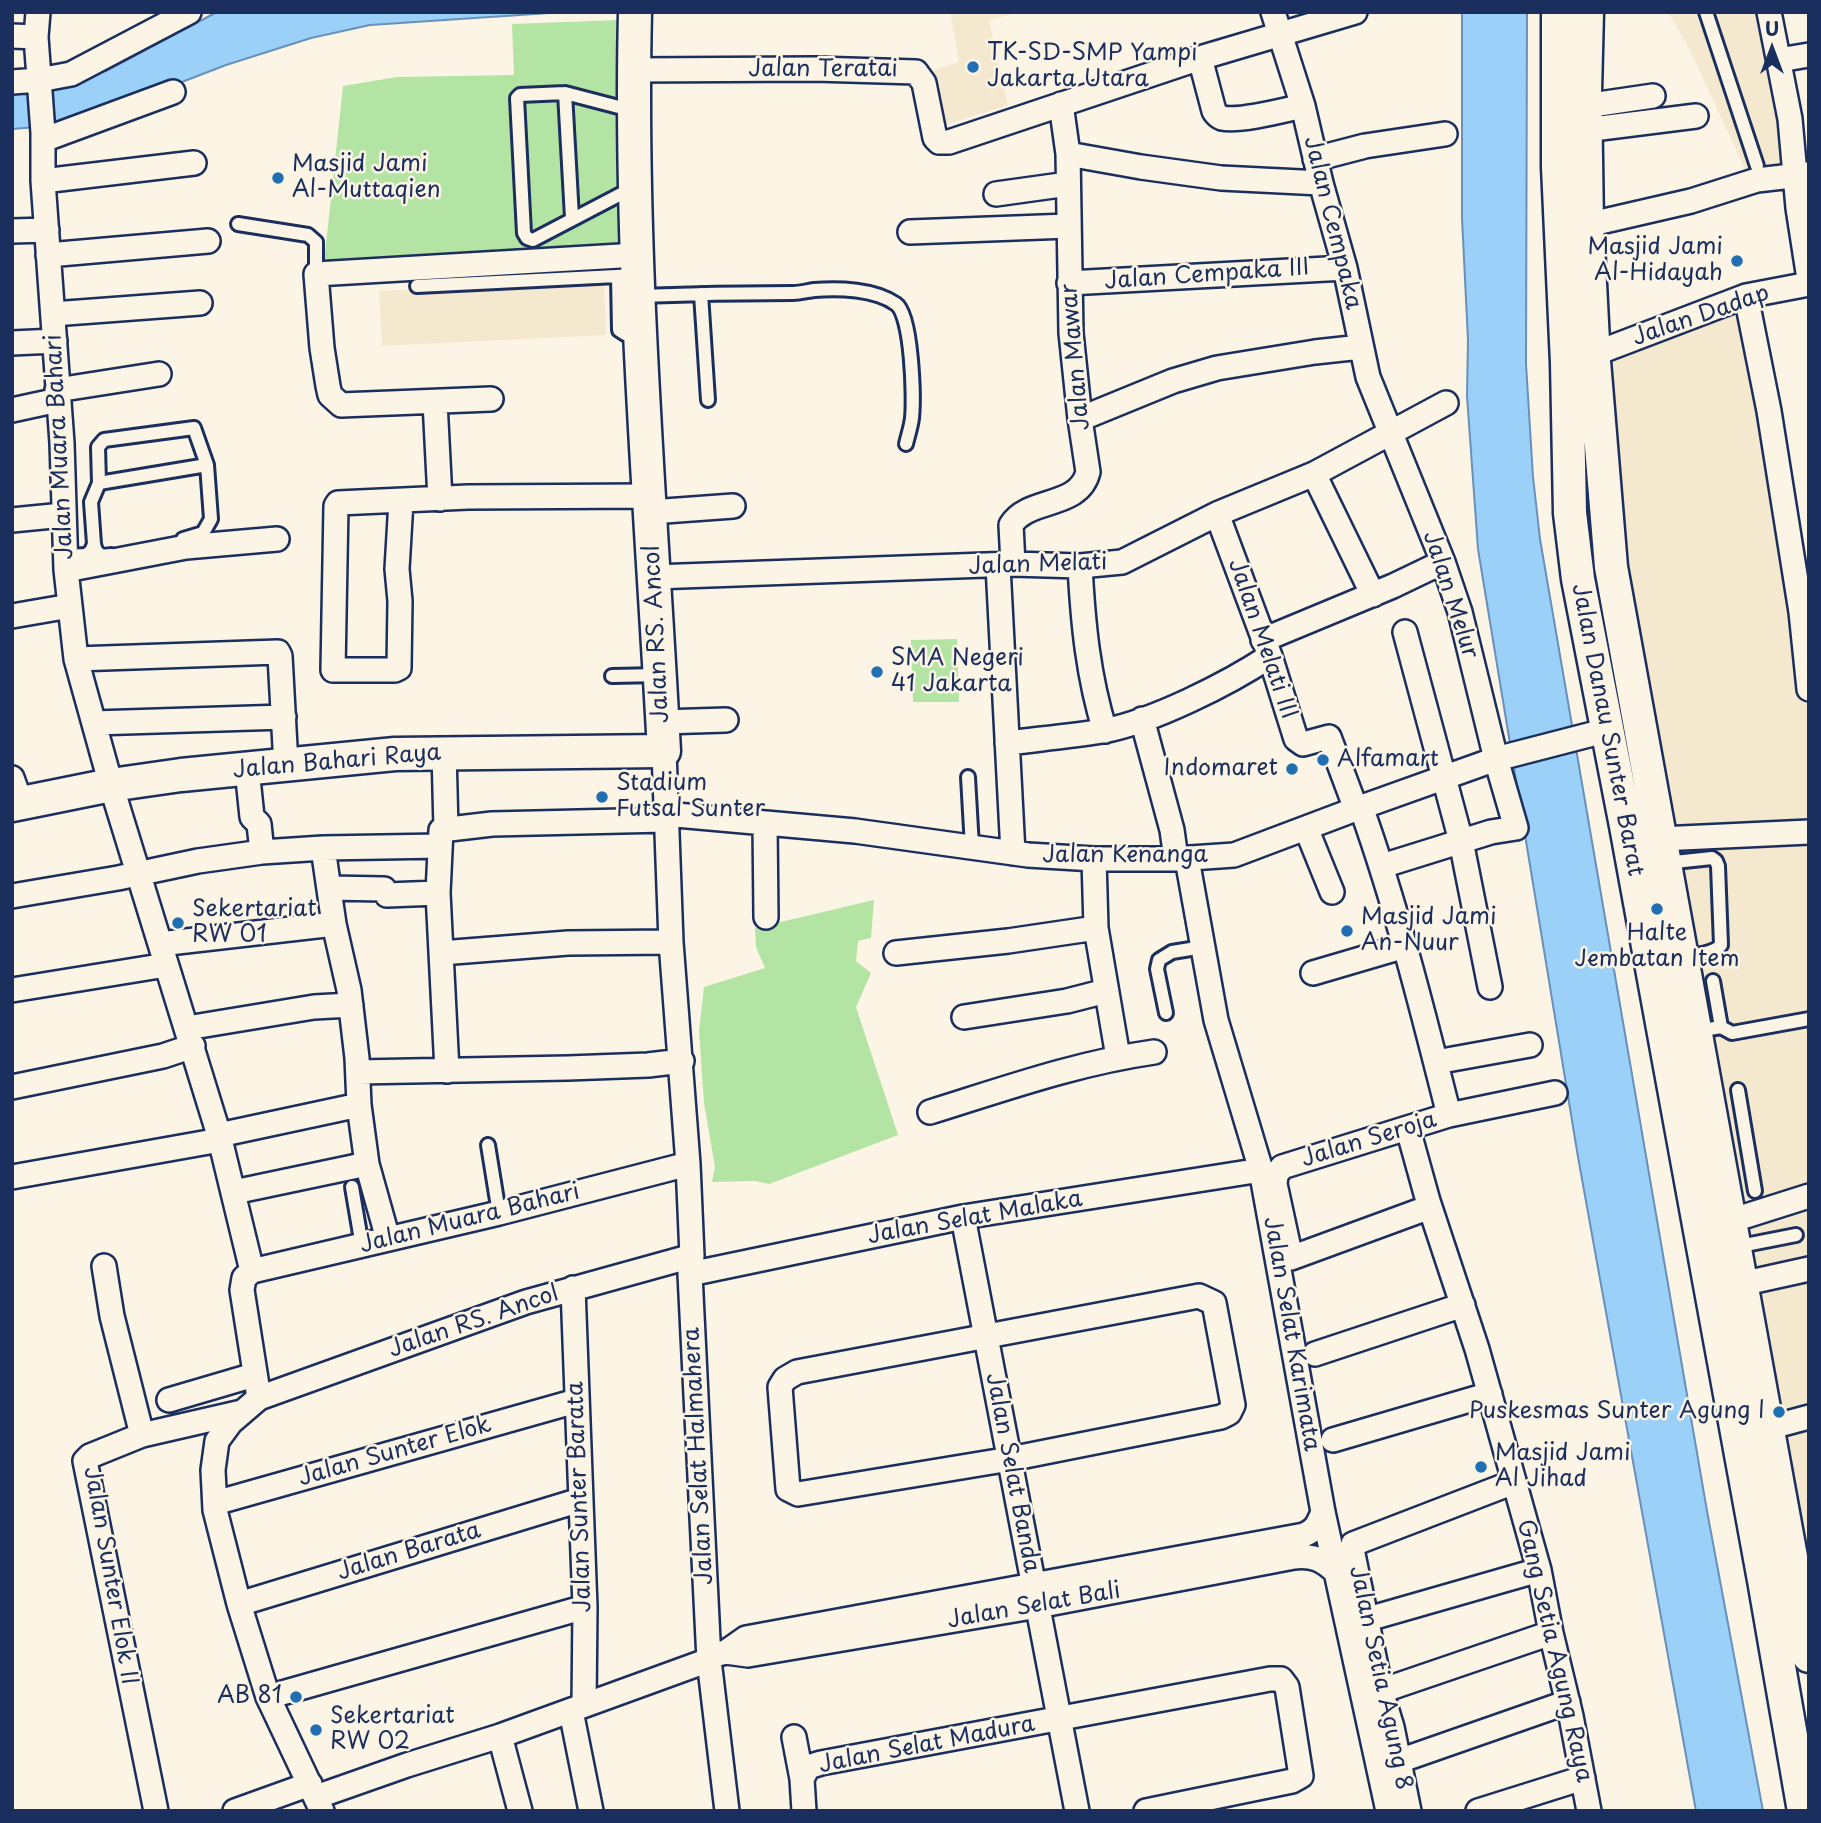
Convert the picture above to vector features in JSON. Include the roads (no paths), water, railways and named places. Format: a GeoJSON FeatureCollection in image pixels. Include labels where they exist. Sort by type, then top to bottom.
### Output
{"type":"FeatureCollection","features":[{"type":"Feature","properties":{"kind":"main road","name":"Jalan RS. Ancol"},"geometry":{"type":"LineString","coordinates":[[635,12],[636,195],[632,276],[640,334],[663,737]]}},
{"type":"Feature","properties":{"kind":"main road","name":"Jalan Danau Sunter Barat"},"geometry":{"type":"LineString","coordinates":[[1558,12],[1558,167],[1611,568],[1682,957],[1709,1029],[1734,1159],[1732,1234],[1768,1428],[1791,1577],[1804,1811]]}},
{"type":"Feature","properties":{"kind":"main road","name":"Jalan Danau Sunter Barat"},"geometry":{"type":"LineString","coordinates":[[1587,12],[1585,359],[1570,513],[1598,732],[1809,1656]]}},
{"type":"Feature","properties":{"kind":"main road","name":"Jalan Bahari Raya"},"geometry":{"type":"LineString","coordinates":[[15,795],[181,775],[396,754],[663,737]]}},
{"type":"Feature","properties":{"kind":"street","name":"Jalan Muara Bahari"},"geometry":{"type":"LineString","coordinates":[[38,12],[38,82],[55,341],[65,563],[76,659],[111,785],[220,1137],[252,1271]]}},
{"type":"Feature","properties":{"kind":"street"},"geometry":{"type":"LineString","coordinates":[[12,82],[38,82],[83,69],[190,12]]}},
{"type":"Feature","properties":{"kind":"street","name":"Jalan Cempaka"},"geometry":{"type":"LineString","coordinates":[[1273,12],[1303,106],[1345,268],[1368,377],[1391,434]]}},
{"type":"Feature","properties":{"kind":"street","name":"Jalan Teratai"},"geometry":{"type":"LineString","coordinates":[[634,70],[815,69],[916,72],[924,83],[932,128],[939,142],[949,142],[1200,58],[1355,12]]}},
{"type":"Feature","properties":{"kind":"street"},"geometry":{"type":"LineString","coordinates":[[1769,12],[1779,60],[1799,118],[1809,281]]}},
{"type":"Feature","properties":{"kind":"street"},"geometry":{"type":"LineString","coordinates":[[12,36],[36,37]]}},
{"type":"Feature","properties":{"kind":"street"},"geometry":{"type":"LineString","coordinates":[[1779,60],[1809,55]]}},
{"type":"Feature","properties":{"kind":"street"},"geometry":{"type":"LineString","coordinates":[[1200,58],[1217,116],[1241,117],[1303,106]]}},
{"type":"Feature","properties":{"kind":"street"},"geometry":{"type":"LineString","coordinates":[[43,137],[173,92]]}},
{"type":"Feature","properties":{"kind":"street"},"geometry":{"type":"LineString","coordinates":[[1585,118],[1653,96]]}},
{"type":"Feature","properties":{"kind":"street","name":"Jalan Mawar"},"geometry":{"type":"LineString","coordinates":[[1006,565],[1013,522],[1032,509],[1076,492],[1086,481],[1088,464],[1080,419],[1071,333],[1068,154],[1061,104]]}},
{"type":"Feature","properties":{"kind":"street"},"geometry":{"type":"LineString","coordinates":[[1585,118],[1696,116]]}},
{"type":"Feature","properties":{"kind":"street"},"geometry":{"type":"LineString","coordinates":[[1315,159],[1365,146],[1445,134]]}},
{"type":"Feature","properties":{"kind":"street"},"geometry":{"type":"LineString","coordinates":[[1068,154],[1221,178],[1321,183]]}},
{"type":"Feature","properties":{"kind":"street"},"geometry":{"type":"LineString","coordinates":[[43,181],[194,163]]}},
{"type":"Feature","properties":{"kind":"street"},"geometry":{"type":"LineString","coordinates":[[1587,225],[1691,201],[1757,180],[1802,175]]}},
{"type":"Feature","properties":{"kind":"street"},"geometry":{"type":"LineString","coordinates":[[996,194],[1068,184]]}},
{"type":"Feature","properties":{"kind":"street"},"geometry":{"type":"LineString","coordinates":[[910,232],[1068,226]]}},
{"type":"Feature","properties":{"kind":"street"},"geometry":{"type":"LineString","coordinates":[[12,231],[47,230]]}},
{"type":"Feature","properties":{"kind":"street"},"geometry":{"type":"LineString","coordinates":[[48,255],[208,241]]}},
{"type":"Feature","properties":{"kind":"street","name":"Jalan Cempaka III"},"geometry":{"type":"LineString","coordinates":[[1069,283],[1345,268]]}},
{"type":"Feature","properties":{"kind":"street"},"geometry":{"type":"LineString","coordinates":[[492,399],[348,407],[341,405],[330,395],[322,348],[316,274],[632,276]]}},
{"type":"Feature","properties":{"kind":"street","name":"Jalan Dadap"},"geometry":{"type":"LineString","coordinates":[[1585,359],[1746,296],[1809,281]]}},
{"type":"Feature","properties":{"kind":"street"},"geometry":{"type":"LineString","coordinates":[[1746,296],[1769,411],[1799,599],[1809,689]]}},
{"type":"Feature","properties":{"kind":"street"},"geometry":{"type":"LineString","coordinates":[[53,314],[200,303]]}},
{"type":"Feature","properties":{"kind":"street"},"geometry":{"type":"LineString","coordinates":[[12,343],[55,341]]}},
{"type":"Feature","properties":{"kind":"street"},"geometry":{"type":"LineString","coordinates":[[1080,419],[1173,382],[1217,368],[1361,347]]}},
{"type":"Feature","properties":{"kind":"street"},"geometry":{"type":"LineString","coordinates":[[12,410],[58,395],[159,374]]}},
{"type":"Feature","properties":{"kind":"street"},"geometry":{"type":"LineString","coordinates":[[435,402],[440,499]]}},
{"type":"Feature","properties":{"kind":"street","name":"Jalan Melati"},"geometry":{"type":"LineString","coordinates":[[654,577],[1006,565],[1080,566],[1122,562],[1217,514],[1314,474],[1446,403]]}},
{"type":"Feature","properties":{"kind":"street","name":"Jalan Melur"},"geometry":{"type":"LineString","coordinates":[[1391,434],[1443,562],[1460,612],[1502,758],[1517,828],[1461,841]]}},
{"type":"Feature","properties":{"kind":"street"},"geometry":{"type":"LineString","coordinates":[[1314,474],[1373,594]]}},
{"type":"Feature","properties":{"kind":"street"},"geometry":{"type":"LineString","coordinates":[[401,501],[397,569],[401,617],[399,668],[333,670],[336,505],[340,502],[440,499],[733,506]]}},
{"type":"Feature","properties":{"kind":"street","name":"Jalan Melati III"},"geometry":{"type":"LineString","coordinates":[[1217,514],[1296,739],[1303,744],[1329,737],[1358,808]]}},
{"type":"Feature","properties":{"kind":"street"},"geometry":{"type":"LineString","coordinates":[[12,520],[63,515]]}},
{"type":"Feature","properties":{"kind":"street"},"geometry":{"type":"LineString","coordinates":[[65,563],[186,547],[277,539]]}},
{"type":"Feature","properties":{"kind":"street"},"geometry":{"type":"LineString","coordinates":[[1007,743],[1105,730],[1189,700],[1266,648],[1443,562]]}},
{"type":"Feature","properties":{"kind":"street"},"geometry":{"type":"LineString","coordinates":[[1006,565],[1007,743],[1013,853]]}},
{"type":"Feature","properties":{"kind":"street"},"geometry":{"type":"LineString","coordinates":[[1080,566],[1091,679],[1105,730]]}},
{"type":"Feature","properties":{"kind":"street"},"geometry":{"type":"LineString","coordinates":[[12,616],[70,606]]}},
{"type":"Feature","properties":{"kind":"street"},"geometry":{"type":"LineString","coordinates":[[1405,632],[1461,841],[1490,987]]}},
{"type":"Feature","properties":{"kind":"street"},"geometry":{"type":"LineString","coordinates":[[76,659],[279,652],[286,765]]}},
{"type":"Feature","properties":{"kind":"street"},"geometry":{"type":"LineString","coordinates":[[94,723],[284,717]]}},
{"type":"Feature","properties":{"kind":"street","name":"Jalan Selat Karimata"},"geometry":{"type":"LineString","coordinates":[[1142,719],[1203,947],[1217,1025],[1268,1177],[1323,1512],[1388,1811]]}},
{"type":"Feature","properties":{"kind":"street"},"geometry":{"type":"LineString","coordinates":[[663,737],[726,720]]}},
{"type":"Feature","properties":{"kind":"street","name":"Jalan Kenanga"},"geometry":{"type":"LineString","coordinates":[[139,874],[198,861],[262,852],[443,837],[492,824],[665,817],[855,831],[1013,853],[1094,859],[1181,859],[1234,855],[1502,758],[1598,732]]}},
{"type":"Feature","properties":{"kind":"street","name":"Jalan RS. Ancol"},"geometry":{"type":"LineString","coordinates":[[251,1405],[526,1302],[573,1289],[691,1265],[682,1061],[671,942],[663,737]]}},
{"type":"Feature","properties":{"kind":"street"},"geometry":{"type":"LineString","coordinates":[[444,752],[443,837],[438,892],[447,1071]]}},
{"type":"Feature","properties":{"kind":"street"},"geometry":{"type":"LineString","coordinates":[[247,769],[252,817],[259,824],[262,852]]}},
{"type":"Feature","properties":{"kind":"street","name":"Jalan Seroja"},"geometry":{"type":"LineString","coordinates":[[1268,1177],[1276,1175],[1282,1167],[1449,1115],[1382,866],[1358,808]]}},
{"type":"Feature","properties":{"kind":"street"},"geometry":{"type":"LineString","coordinates":[[765,824],[766,917]]}},
{"type":"Feature","properties":{"kind":"street"},"geometry":{"type":"LineString","coordinates":[[1306,828],[1332,892]]}},
{"type":"Feature","properties":{"kind":"street"},"geometry":{"type":"LineString","coordinates":[[1663,851],[1809,832]]}},
{"type":"Feature","properties":{"kind":"street"},"geometry":{"type":"LineString","coordinates":[[1382,866],[1461,841]]}},
{"type":"Feature","properties":{"kind":"street"},"geometry":{"type":"LineString","coordinates":[[323,848],[334,924],[351,1005],[367,1164],[388,1239]]}},
{"type":"Feature","properties":{"kind":"street"},"geometry":{"type":"LineString","coordinates":[[1094,859],[1096,928],[1118,1057]]}},
{"type":"Feature","properties":{"kind":"street"},"geometry":{"type":"LineString","coordinates":[[12,895],[139,874]]}},
{"type":"Feature","properties":{"kind":"street"},"geometry":{"type":"LineString","coordinates":[[329,888],[384,889],[387,895],[438,892]]}},
{"type":"Feature","properties":{"kind":"street"},"geometry":{"type":"LineString","coordinates":[[12,990],[163,954],[334,924]]}},
{"type":"Feature","properties":{"kind":"street"},"geometry":{"type":"LineString","coordinates":[[896,953],[1096,928]]}},
{"type":"Feature","properties":{"kind":"street"},"geometry":{"type":"LineString","coordinates":[[441,953],[568,943],[671,942]]}},
{"type":"Feature","properties":{"kind":"street"},"geometry":{"type":"LineString","coordinates":[[1313,972],[1405,946]]}},
{"type":"Feature","properties":{"kind":"street"},"geometry":{"type":"LineString","coordinates":[[964,1017],[1067,1001],[1106,991]]}},
{"type":"Feature","properties":{"kind":"street"},"geometry":{"type":"LineString","coordinates":[[12,1087],[163,1056],[190,1037],[314,1007],[351,1005]]}},
{"type":"Feature","properties":{"kind":"street"},"geometry":{"type":"LineString","coordinates":[[1436,1062],[1530,1045]]}},
{"type":"Feature","properties":{"kind":"street"},"geometry":{"type":"LineString","coordinates":[[930,1112],[1059,1072],[1118,1057],[1154,1052]]}},
{"type":"Feature","properties":{"kind":"street"},"geometry":{"type":"LineString","coordinates":[[358,1072],[648,1065],[682,1061]]}},
{"type":"Feature","properties":{"kind":"street"},"geometry":{"type":"LineString","coordinates":[[1449,1115],[1555,1093]]}},
{"type":"Feature","properties":{"kind":"street"},"geometry":{"type":"LineString","coordinates":[[12,1177],[220,1137],[359,1105]]}},
{"type":"Feature","properties":{"kind":"street","name":"Gang Setia Agung Raya"},"geometry":{"type":"LineString","coordinates":[[1408,1129],[1490,1394],[1539,1570],[1589,1811]]}},
{"type":"Feature","properties":{"kind":"street"},"geometry":{"type":"LineString","coordinates":[[233,1192],[367,1164]]}},
{"type":"Feature","properties":{"kind":"street","name":"Jalan Muara Bahari"},"geometry":{"type":"LineString","coordinates":[[251,1405],[254,1375],[242,1290],[244,1278],[252,1271],[499,1213],[688,1164]]}},
{"type":"Feature","properties":{"kind":"street"},"geometry":{"type":"LineString","coordinates":[[1268,1177],[1291,1258],[1430,1207]]}},
{"type":"Feature","properties":{"kind":"street","name":"Jalan Selat Malaka"},"geometry":{"type":"LineString","coordinates":[[691,1265],[963,1217],[1268,1177]]}},
{"type":"Feature","properties":{"kind":"street"},"geometry":{"type":"LineString","coordinates":[[1732,1234],[1809,1196]]}},
{"type":"Feature","properties":{"kind":"street","name":"Jalan Selat Banda"},"geometry":{"type":"LineString","coordinates":[[963,1217],[1077,1811]]}},
{"type":"Feature","properties":{"kind":"street"},"geometry":{"type":"LineString","coordinates":[[104,1265],[112,1316],[142,1434]]}},
{"type":"Feature","properties":{"kind":"street","name":"Jalan Selat Halmahera"},"geometry":{"type":"LineString","coordinates":[[691,1265],[713,1654],[727,1811]]}},
{"type":"Feature","properties":{"kind":"street"},"geometry":{"type":"LineString","coordinates":[[1741,1284],[1809,1269]]}},
{"type":"Feature","properties":{"kind":"street","name":"Jalan Sunter Barata"},"geometry":{"type":"LineString","coordinates":[[573,1289],[585,1607],[578,1708],[591,1811]]}},
{"type":"Feature","properties":{"kind":"street"},"geometry":{"type":"LineString","coordinates":[[1199,1296],[1214,1303],[1233,1405],[1229,1413],[1221,1417],[1010,1459],[798,1494],[788,1489],[780,1387],[785,1379],[797,1372],[986,1336],[1199,1296]]}},
{"type":"Feature","properties":{"kind":"street"},"geometry":{"type":"LineString","coordinates":[[1315,1354],[1463,1305]]}},
{"type":"Feature","properties":{"kind":"street"},"geometry":{"type":"LineString","coordinates":[[169,1400],[254,1375]]}},
{"type":"Feature","properties":{"kind":"street"},"geometry":{"type":"LineString","coordinates":[[1334,1440],[1490,1394]]}},
{"type":"Feature","properties":{"kind":"street","name":"Jalan Sunter Elok"},"geometry":{"type":"LineString","coordinates":[[215,1503],[576,1401]]}},
{"type":"Feature","properties":{"kind":"street"},"geometry":{"type":"LineString","coordinates":[[251,1405],[221,1433],[217,1441],[213,1470],[215,1503],[239,1604],[268,1697],[316,1797]]}},
{"type":"Feature","properties":{"kind":"street","name":"Jalan Sunter Elok II"},"geometry":{"type":"LineString","coordinates":[[156,1811],[85,1467],[87,1458],[142,1434],[251,1405]]}},
{"type":"Feature","properties":{"kind":"street"},"geometry":{"type":"LineString","coordinates":[[1768,1428],[1809,1417]]}},
{"type":"Feature","properties":{"kind":"street","name":"Jalan Setia Agung 8"},"geometry":{"type":"LineString","coordinates":[[1409,1811],[1381,1691],[1353,1544],[1514,1482]]}},
{"type":"Feature","properties":{"kind":"street","name":"Jalan Barata"},"geometry":{"type":"LineString","coordinates":[[239,1604],[580,1500]]}},
{"type":"Feature","properties":{"kind":"street","name":"Jalan Selat Bali"},"geometry":{"type":"LineString","coordinates":[[1036,1596],[1304,1535],[1312,1532],[1318,1525],[1323,1512]]}},
{"type":"Feature","properties":{"kind":"street","name":"Jalan Selat Bali"},"geometry":{"type":"LineString","coordinates":[[235,1811],[316,1797],[500,1736],[578,1708],[746,1638],[1310,1555],[1325,1561],[1337,1573]]}},
{"type":"Feature","properties":{"kind":"street"},"geometry":{"type":"LineString","coordinates":[[1368,1619],[1539,1570]]}},
{"type":"Feature","properties":{"kind":"street"},"geometry":{"type":"LineString","coordinates":[[268,1697],[585,1607]]}},
{"type":"Feature","properties":{"kind":"street"},"geometry":{"type":"LineString","coordinates":[[1381,1691],[1550,1633]]}},
{"type":"Feature","properties":{"kind":"street","name":"Jalan Selat Madura"},"geometry":{"type":"LineString","coordinates":[[802,1779],[808,1767],[821,1763],[1281,1679],[1287,1687],[1301,1776],[1292,1781],[1146,1811]]}},
{"type":"Feature","properties":{"kind":"street"},"geometry":{"type":"LineString","coordinates":[[1399,1760],[1568,1702]]}},
{"type":"Feature","properties":{"kind":"street"},"geometry":{"type":"LineString","coordinates":[[500,1736],[520,1811]]}},
{"type":"Feature","properties":{"kind":"street","name":"Jalan Selat Madura"},"geometry":{"type":"LineString","coordinates":[[794,1737],[802,1779],[804,1811]]}},
{"type":"Feature","properties":{"kind":"street"},"geometry":{"type":"LineString","coordinates":[[1478,1811],[1583,1777]]}},
{"type":"Feature","properties":{"kind":"lane"},"geometry":{"type":"LineString","coordinates":[[1706,12],[1757,166]]}},
{"type":"Feature","properties":{"kind":"lane"},"geometry":{"type":"LineString","coordinates":[[634,111],[565,93],[520,95],[517,98],[524,233],[527,238],[533,240],[621,194],[636,195]]}},
{"type":"Feature","properties":{"kind":"lane"},"geometry":{"type":"LineString","coordinates":[[565,93],[572,218]]}},
{"type":"Feature","properties":{"kind":"lane"},"geometry":{"type":"LineString","coordinates":[[238,223],[308,236],[316,242],[316,274]]}},
{"type":"Feature","properties":{"kind":"lane"},"geometry":{"type":"LineString","coordinates":[[417,286],[632,276],[701,294],[838,290],[876,295],[898,305],[906,324],[912,416],[906,444]]}},
{"type":"Feature","properties":{"kind":"lane"},"geometry":{"type":"LineString","coordinates":[[701,294],[708,400]]}},
{"type":"Feature","properties":{"kind":"lane"},"geometry":{"type":"LineString","coordinates":[[194,428],[207,465],[211,519],[203,533],[172,543],[106,556],[96,552],[90,510],[99,482],[98,447],[104,440],[194,428]]}},
{"type":"Feature","properties":{"kind":"lane"},"geometry":{"type":"LineString","coordinates":[[99,482],[207,465]]}},
{"type":"Feature","properties":{"kind":"lane"},"geometry":{"type":"LineString","coordinates":[[65,563],[86,555],[94,544]]}},
{"type":"Feature","properties":{"kind":"lane"},"geometry":{"type":"LineString","coordinates":[[612,676],[660,675]]}},
{"type":"Feature","properties":{"kind":"lane"},"geometry":{"type":"LineString","coordinates":[[968,777],[972,847]]}},
{"type":"Feature","properties":{"kind":"lane"},"geometry":{"type":"LineString","coordinates":[[1663,851],[1712,858],[1718,866],[1721,944],[1713,951],[1682,957]]}},
{"type":"Feature","properties":{"kind":"lane"},"geometry":{"type":"LineString","coordinates":[[1166,1013],[1157,969],[1159,960],[1172,952],[1203,947]]}},
{"type":"Feature","properties":{"kind":"lane"},"geometry":{"type":"LineString","coordinates":[[1713,981],[1709,1029],[1732,1033],[1809,1019]]}},
{"type":"Feature","properties":{"kind":"lane"},"geometry":{"type":"LineString","coordinates":[[1738,1090],[1734,1159],[1755,1191]]}},
{"type":"Feature","properties":{"kind":"lane"},"geometry":{"type":"LineString","coordinates":[[488,1145],[499,1213]]}},
{"type":"Feature","properties":{"kind":"lane"},"geometry":{"type":"LineString","coordinates":[[352,1187],[362,1246]]}},
{"type":"Feature","properties":{"kind":"lane"},"geometry":{"type":"LineString","coordinates":[[1732,1234],[1796,1235]]}},
{"type":"Feature","properties":{"kind":"water"},"geometry":{"type":"Polygon","coordinates":[[[217,12],[565,12],[370,25],[311,38],[226,65],[73,124],[12,129],[12,91],[46,88],[106,71],[217,12]]]}},
{"type":"Feature","properties":{"kind":"water"},"geometry":{"type":"Polygon","coordinates":[[[1462,12],[1527,12],[1526,364],[1540,539],[1707,1511],[1763,1811],[1696,1811],[1578,1157],[1478,549],[1467,396],[1468,340],[1462,218],[1462,12]]]}},
{"type":"Feature","properties":{"kind":"place","name":"TK-SD-SMP Yampi Jakarta Utara"},"geometry":{"type":"Point","coordinates":[973,67]}},
{"type":"Feature","properties":{"kind":"place","name":"Masjid Jami Al-Muttaqien"},"geometry":{"type":"Point","coordinates":[278,178]}},
{"type":"Feature","properties":{"kind":"place","name":"Masjid Jami Al-Hidayah"},"geometry":{"type":"Point","coordinates":[1737,261]}},
{"type":"Feature","properties":{"kind":"place","name":"SMA Negeri 41 Jakarta"},"geometry":{"type":"Point","coordinates":[877,672]}},
{"type":"Feature","properties":{"kind":"place","name":"Alfamart"},"geometry":{"type":"Point","coordinates":[1323,760]}},
{"type":"Feature","properties":{"kind":"place","name":"Indomaret"},"geometry":{"type":"Point","coordinates":[1292,769]}},
{"type":"Feature","properties":{"kind":"place","name":"Stadium Futsal Sunter"},"geometry":{"type":"Point","coordinates":[602,797]}},
{"type":"Feature","properties":{"kind":"place","name":"Halte Jembatan Item"},"geometry":{"type":"Point","coordinates":[1657,909]}},
{"type":"Feature","properties":{"kind":"place","name":"Sekertariat RW 01"},"geometry":{"type":"Point","coordinates":[178,923]}},
{"type":"Feature","properties":{"kind":"place","name":"Masjid Jami An-Nuur"},"geometry":{"type":"Point","coordinates":[1347,931]}},
{"type":"Feature","properties":{"kind":"place","name":"Puskesmas Sunter Agung I"},"geometry":{"type":"Point","coordinates":[1779,1412]}},
{"type":"Feature","properties":{"kind":"place","name":"Masjid Jami Al Jihad"},"geometry":{"type":"Point","coordinates":[1481,1467]}},
{"type":"Feature","properties":{"kind":"place","name":"AB 81"},"geometry":{"type":"Point","coordinates":[296,1697]}},
{"type":"Feature","properties":{"kind":"place","name":"Sekertariat RW 02"},"geometry":{"type":"Point","coordinates":[316,1730]}}]}
